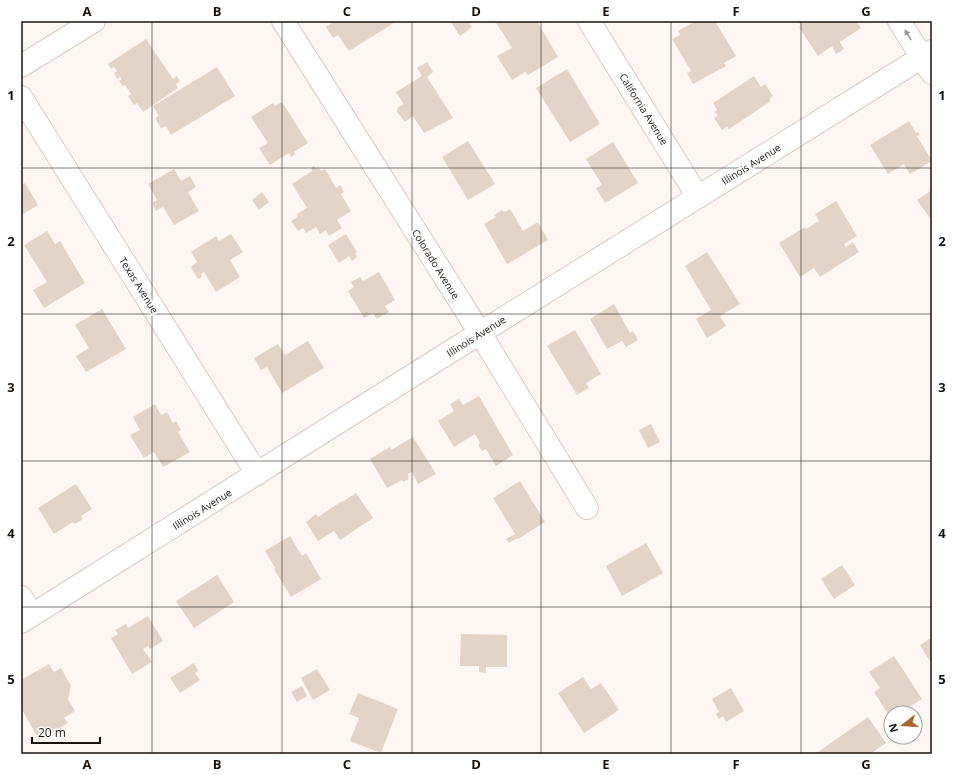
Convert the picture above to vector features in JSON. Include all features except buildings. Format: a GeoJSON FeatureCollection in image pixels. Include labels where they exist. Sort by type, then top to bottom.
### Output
{"type":"FeatureCollection","features":[{"type":"Feature","properties":{"kind":"street"},"geometry":{"type":"LineString","coordinates":[[21,66],[94,21]]}},
{"type":"Feature","properties":{"kind":"street","name":"Colorado Avenue"},"geometry":{"type":"LineString","coordinates":[[283,21],[480,333],[587,508]]}},
{"type":"Feature","properties":{"kind":"street","name":"California Avenue"},"geometry":{"type":"LineString","coordinates":[[589,21],[698,197]]}},
{"type":"Feature","properties":{"kind":"street"},"geometry":{"type":"LineString","coordinates":[[899,21],[929,60]]}},
{"type":"Feature","properties":{"kind":"street","name":"Illinois Avenue"},"geometry":{"type":"LineString","coordinates":[[25,612],[257,474],[698,197],[929,60]]}},
{"type":"Feature","properties":{"kind":"street","name":"Texas Avenue"},"geometry":{"type":"LineString","coordinates":[[21,97],[257,474]]}}]}
